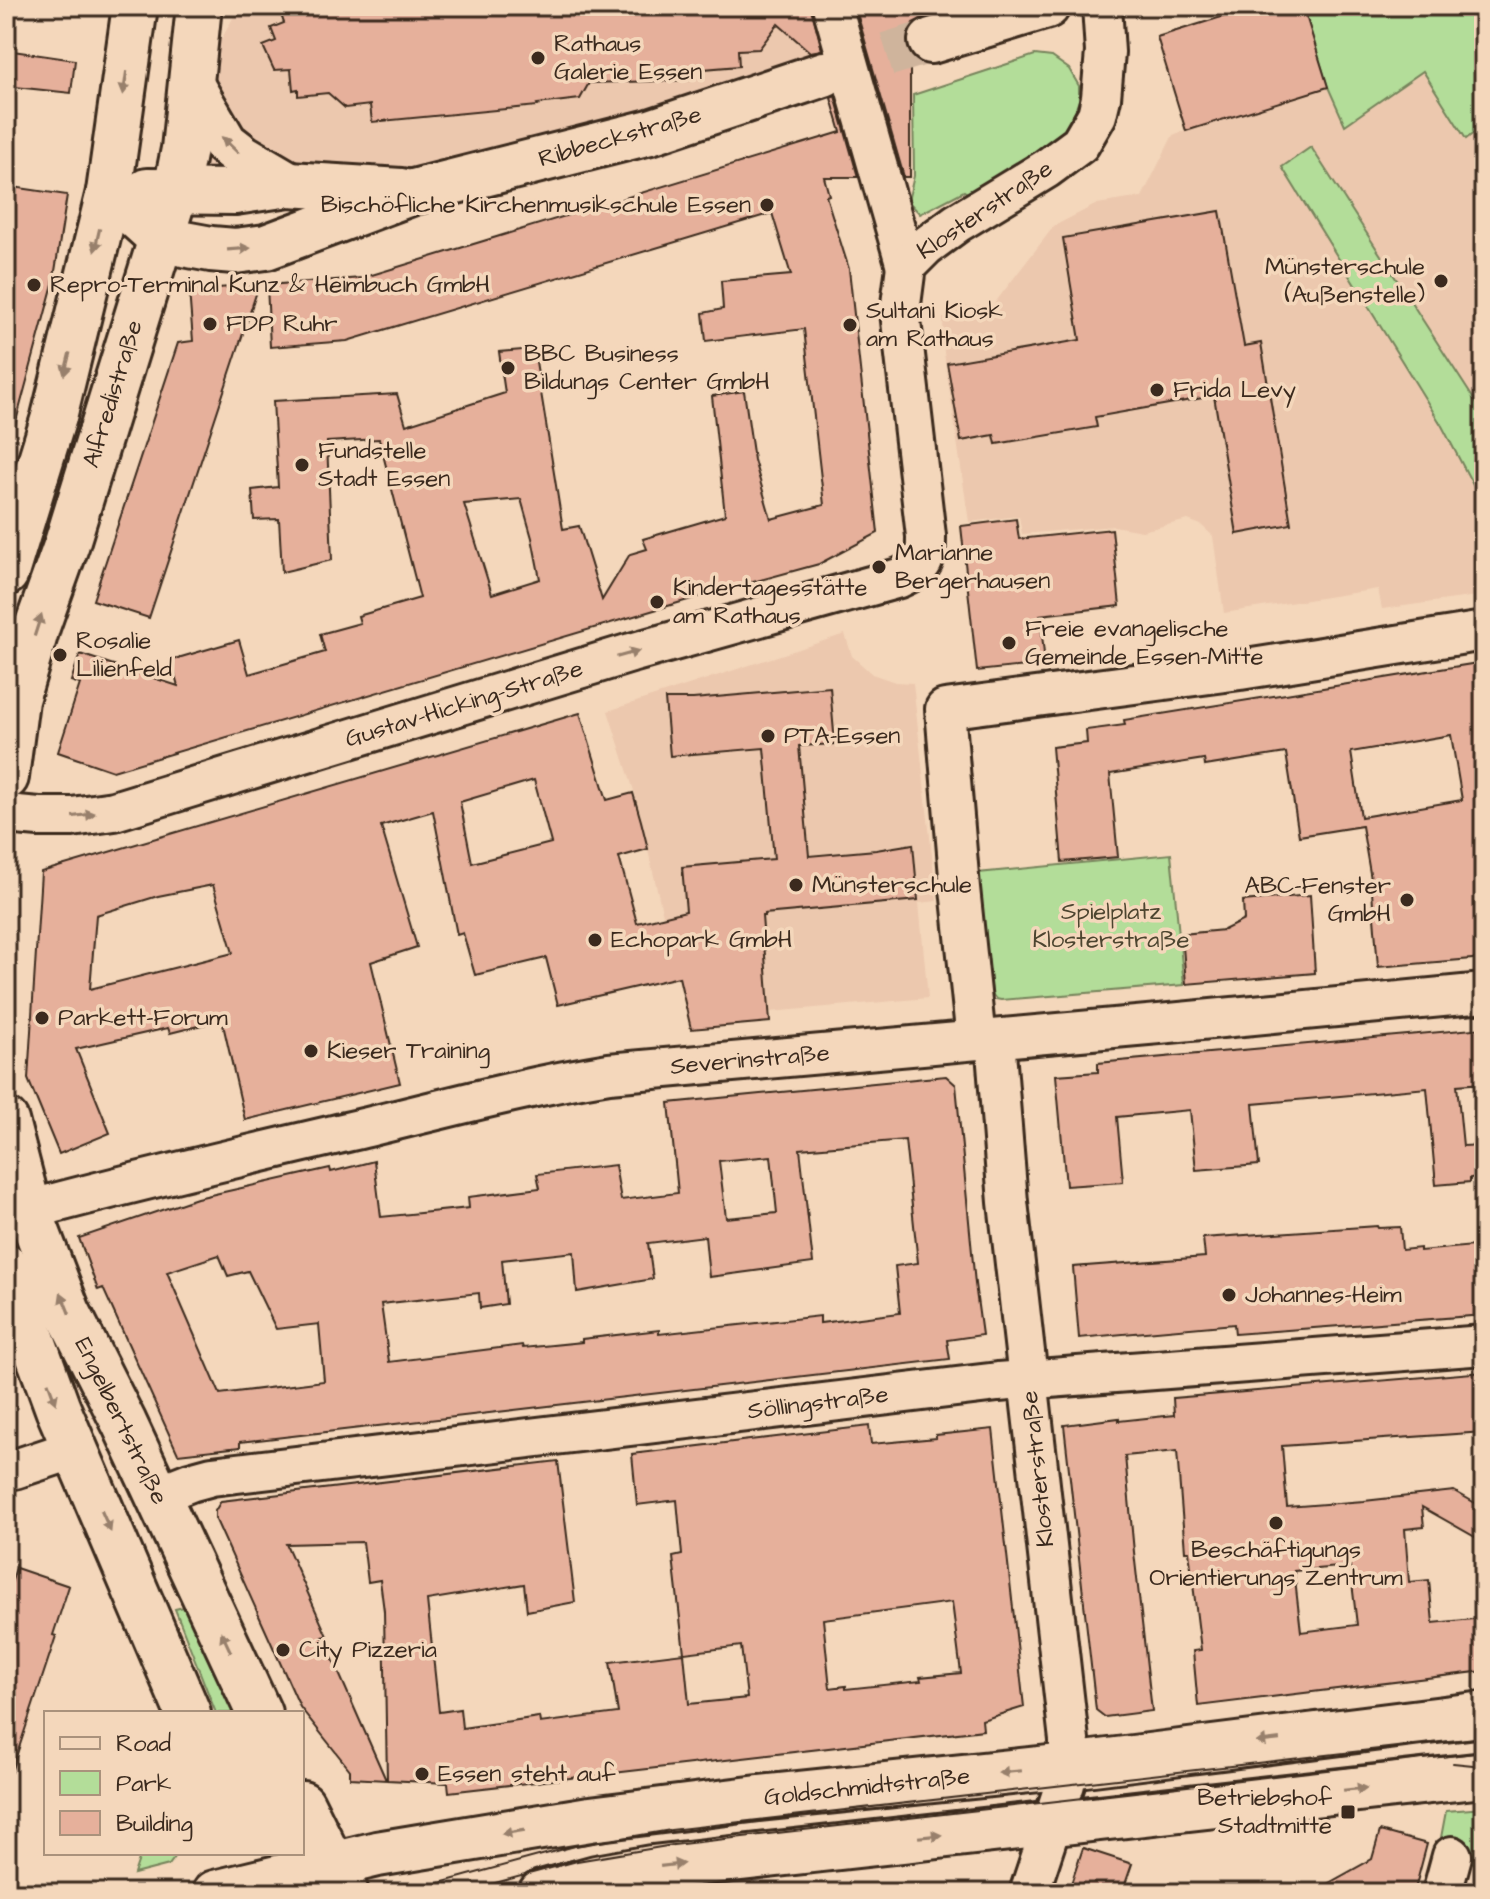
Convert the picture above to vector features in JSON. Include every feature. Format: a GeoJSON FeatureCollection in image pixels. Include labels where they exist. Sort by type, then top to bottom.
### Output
{"type":"FeatureCollection","features":[{"type":"Feature","properties":{"kind":"street","name":"Alfredistraße"},"geometry":{"type":"LineString","coordinates":[[6,573],[54,417],[109,192],[135,6]]}},
{"type":"Feature","properties":{"kind":"street","name":"Alfredistraße"},"geometry":{"type":"LineString","coordinates":[[6,777],[16,700],[29,655],[67,543],[176,190],[184,149],[199,6]]}},
{"type":"Feature","properties":{"kind":"street","name":"Klosterstraße"},"geometry":{"type":"LineString","coordinates":[[832,6],[906,266],[900,312],[922,553]]}},
{"type":"Feature","properties":{"kind":"street"},"geometry":{"type":"LineString","coordinates":[[931,41],[1047,6]]}},
{"type":"Feature","properties":{"kind":"street","name":"Klosterstraße"},"geometry":{"type":"LineString","coordinates":[[906,266],[957,223],[1046,169],[1080,144],[1097,115],[1101,98],[1105,52],[1102,6]]}},
{"type":"Feature","properties":{"kind":"street","name":"Ribbeckstraße"},"geometry":{"type":"LineString","coordinates":[[162,240],[235,251],[266,247],[413,192],[650,132],[824,74]]}},
{"type":"Feature","properties":{"kind":"street","name":"Ribbeckstraße"},"geometry":{"type":"LineString","coordinates":[[191,85],[225,143],[289,184]]}},
{"type":"Feature","properties":{"kind":"street","name":"Ribbeckstraße"},"geometry":{"type":"LineString","coordinates":[[109,192],[235,192],[289,184],[413,192]]}},
{"type":"Feature","properties":{"kind":"street"},"geometry":{"type":"LineString","coordinates":[[109,192],[162,240]]}},
{"type":"Feature","properties":{"kind":"street","name":"Gustav-Hicking-Straße"},"geometry":{"type":"LineString","coordinates":[[6,814],[72,817],[114,811],[631,653],[899,578],[922,553]]}},
{"type":"Feature","properties":{"kind":"street","name":"Klosterstraße"},"geometry":{"type":"LineString","coordinates":[[1029,1893],[1060,1801],[1069,1766],[1069,1740],[1008,1202],[986,1039],[960,888],[945,709],[1240,670],[1484,631]]}},
{"type":"Feature","properties":{"kind":"street","name":"Severinstraße"},"geometry":{"type":"LineString","coordinates":[[29,1210],[220,1162],[609,1073],[1484,993]]}},
{"type":"Feature","properties":{"kind":"street","name":"Engelbertstraße"},"geometry":{"type":"LineString","coordinates":[[6,1121],[29,1210],[68,1312],[124,1423],[258,1711]]}},
{"type":"Feature","properties":{"kind":"street","name":"Engelbertstraße"},"geometry":{"type":"LineString","coordinates":[[6,1267],[58,1409],[187,1711]]}},
{"type":"Feature","properties":{"kind":"street","name":"Söllingstraße"},"geometry":{"type":"LineString","coordinates":[[157,1495],[212,1476],[1028,1379],[1484,1345]]}},
{"type":"Feature","properties":{"kind":"street"},"geometry":{"type":"LineString","coordinates":[[9,1479],[75,1449]]}},
{"type":"Feature","properties":{"kind":"street","name":"Goldschmidtstraße"},"geometry":{"type":"LineString","coordinates":[[246,1883],[339,1878],[377,1854],[590,1819],[1069,1766],[1484,1714]]}},
{"type":"Feature","properties":{"kind":"street"},"geometry":{"type":"LineString","coordinates":[[541,1893],[596,1878],[652,1868],[1484,1775]]}},
{"type":"Feature","properties":{"kind":"street"},"geometry":{"type":"LineString","coordinates":[[304,1808],[339,1878]]}},
{"type":"Feature","properties":{"kind":"street"},"geometry":{"type":"LineString","coordinates":[[1442,1893],[1452,1856]]}},
{"type":"Feature","properties":{"kind":"shaded area"},"geometry":{"type":"Polygon","coordinates":[[[235,6],[1037,6],[920,41],[819,79],[424,187],[219,194],[185,149],[194,89],[233,18],[235,6]]]}},
{"type":"Feature","properties":{"kind":"shaded area"},"geometry":{"type":"Polygon","coordinates":[[[1257,6],[1303,6],[1328,87],[1345,124],[1424,71],[1466,139],[1484,125],[1484,415],[1312,148],[1442,426],[1484,506],[1484,595],[1382,609],[1378,589],[1224,613],[1213,536],[1201,525],[1188,520],[1142,531],[1114,526],[1022,534],[1019,516],[969,522],[944,353],[943,318],[955,316],[954,308],[994,304],[1054,226],[1097,204],[1142,197],[1173,135],[1186,130],[1157,37],[1257,6]]]}},
{"type":"Feature","properties":{"kind":"shaded area"},"geometry":{"type":"Polygon","coordinates":[[[845,634],[852,656],[872,674],[895,682],[913,683],[937,901],[919,903],[928,998],[770,1012],[770,1022],[691,1029],[635,794],[608,711],[845,634]]]}},
{"type":"Feature","properties":{"kind":"green space"},"geometry":{"type":"Polygon","coordinates":[[[1303,6],[1484,6],[1484,125],[1466,139],[1423,71],[1345,125],[1328,87],[1303,6]]]}},
{"type":"Feature","properties":{"kind":"green space"},"geometry":{"type":"Polygon","coordinates":[[[1035,55],[1052,57],[1069,69],[1079,86],[1079,100],[1068,130],[1054,144],[970,195],[964,191],[920,214],[908,201],[914,176],[913,95],[1035,55]]]}},
{"type":"Feature","properties":{"kind":"green space"},"geometry":{"type":"Polygon","coordinates":[[[1311,147],[1484,415],[1484,506],[1442,426],[1282,167],[1311,147]]]}},
{"type":"Feature","properties":{"kind":"green space","name":"Spielplatz Klosterstraße"},"geometry":{"type":"Polygon","coordinates":[[[1171,854],[1184,985],[996,999],[992,994],[978,873],[1171,854]]]}},
{"type":"Feature","properties":{"kind":"green space"},"geometry":{"type":"Polygon","coordinates":[[[188,1606],[239,1711],[215,1711],[175,1609],[188,1606]]]}},
{"type":"Feature","properties":{"kind":"green space"},"geometry":{"type":"Polygon","coordinates":[[[1484,1808],[1484,1869],[1440,1843],[1446,1811],[1484,1808]]]}},
{"type":"Feature","properties":{"kind":"green space"},"geometry":{"type":"Polygon","coordinates":[[[140,1855],[176,1855],[169,1865],[134,1874],[140,1855]]]}},
{"type":"Feature","properties":{"kind":"building","name":"Rathaus Galerie Essen"},"geometry":{"type":"Polygon","coordinates":[[[296,6],[811,6],[822,50],[810,52],[778,24],[759,49],[738,50],[739,66],[692,70],[693,80],[589,83],[580,99],[372,122],[370,105],[345,108],[328,93],[298,96],[298,89],[293,90],[291,69],[274,70],[263,46],[276,41],[271,28],[284,23],[280,12],[296,6]]]}},
{"type":"Feature","properties":{"kind":"building"},"geometry":{"type":"Polygon","coordinates":[[[855,6],[935,6],[927,16],[913,23],[907,36],[910,52],[910,177],[904,177],[855,6]]]}},
{"type":"Feature","properties":{"kind":"building"},"geometry":{"type":"Polygon","coordinates":[[[1257,6],[1303,6],[1328,87],[1186,131],[1157,37],[1257,6]]]}},
{"type":"Feature","properties":{"kind":"building"},"geometry":{"type":"Polygon","coordinates":[[[6,50],[75,60],[71,93],[6,86],[6,50]]]}},
{"type":"Feature","properties":{"kind":"building"},"geometry":{"type":"Polygon","coordinates":[[[835,96],[858,177],[824,177],[829,195],[826,196],[849,269],[878,533],[819,564],[113,771],[58,752],[80,684],[71,681],[80,654],[178,686],[171,660],[239,640],[249,674],[325,652],[320,634],[360,623],[358,616],[420,598],[379,439],[327,442],[332,560],[282,572],[279,519],[254,520],[252,490],[278,487],[273,401],[397,394],[406,425],[505,393],[499,352],[534,349],[563,529],[579,526],[602,600],[630,554],[647,549],[643,539],[725,515],[712,396],[744,391],[754,460],[771,519],[824,505],[804,329],[706,341],[703,313],[723,309],[721,281],[791,275],[772,213],[347,341],[270,347],[267,285],[362,278],[841,132],[831,98],[835,96]],[[521,499],[464,504],[492,594],[540,579],[521,499]]]}},
{"type":"Feature","properties":{"kind":"building"},"geometry":{"type":"Polygon","coordinates":[[[6,186],[67,195],[53,284],[15,425],[6,424],[6,186]]]}},
{"type":"Feature","properties":{"kind":"building"},"geometry":{"type":"Polygon","coordinates":[[[1220,211],[1244,346],[1261,343],[1291,524],[1237,534],[1214,396],[1095,417],[1097,427],[996,444],[994,435],[961,441],[947,363],[1080,340],[1063,238],[1220,211]]]}},
{"type":"Feature","properties":{"kind":"building"},"geometry":{"type":"Polygon","coordinates":[[[259,285],[149,618],[93,600],[178,343],[193,341],[189,290],[259,285]]]}},
{"type":"Feature","properties":{"kind":"building"},"geometry":{"type":"Polygon","coordinates":[[[1016,519],[1019,539],[1112,529],[1120,606],[1040,615],[1045,664],[977,671],[961,526],[1016,519]]]}},
{"type":"Feature","properties":{"kind":"building"},"geometry":{"type":"Polygon","coordinates":[[[1484,662],[1484,958],[1378,967],[1371,879],[1362,826],[1299,836],[1286,753],[1205,766],[1204,759],[1110,774],[1118,857],[1062,862],[1052,747],[1087,743],[1086,730],[1125,725],[1124,720],[1484,662]],[[1451,735],[1351,752],[1361,817],[1462,800],[1451,735]]]}},
{"type":"Feature","properties":{"kind":"building"},"geometry":{"type":"Polygon","coordinates":[[[830,687],[835,744],[799,746],[809,856],[913,844],[918,900],[762,916],[770,1022],[691,1029],[679,977],[558,1005],[546,958],[475,975],[463,933],[457,935],[433,811],[381,826],[417,947],[371,962],[400,1083],[245,1120],[222,1020],[170,1033],[168,1028],[76,1049],[110,1133],[59,1154],[28,1079],[41,872],[580,713],[607,800],[633,793],[641,821],[648,849],[619,857],[637,923],[686,911],[682,867],[774,859],[764,748],[670,756],[665,699],[830,687]],[[534,780],[460,802],[472,863],[551,843],[534,780]],[[213,885],[158,896],[96,915],[90,989],[233,953],[213,885]]]}},
{"type":"Feature","properties":{"kind":"building"},"geometry":{"type":"Polygon","coordinates":[[[1310,895],[1315,973],[1186,984],[1182,934],[1224,930],[1244,920],[1243,901],[1310,895]]]}},
{"type":"Feature","properties":{"kind":"building"},"geometry":{"type":"Polygon","coordinates":[[[1484,1028],[1484,1083],[1457,1085],[1463,1146],[1484,1145],[1484,1176],[1470,1178],[1470,1182],[1436,1185],[1427,1088],[1253,1104],[1259,1165],[1196,1170],[1190,1110],[1117,1117],[1123,1182],[1066,1186],[1056,1075],[1098,1072],[1098,1063],[1484,1028]]]}},
{"type":"Feature","properties":{"kind":"building"},"geometry":{"type":"Polygon","coordinates":[[[946,1076],[956,1085],[982,1335],[947,1340],[950,1359],[240,1442],[240,1447],[178,1454],[103,1288],[98,1290],[79,1238],[197,1198],[374,1161],[381,1217],[469,1208],[468,1197],[540,1188],[537,1174],[615,1165],[621,1200],[678,1193],[669,1103],[946,1076]],[[905,1140],[800,1149],[813,1263],[709,1277],[705,1236],[648,1243],[653,1279],[577,1292],[574,1252],[502,1260],[506,1304],[480,1308],[479,1293],[381,1304],[389,1362],[522,1345],[523,1348],[582,1342],[582,1339],[659,1330],[659,1334],[820,1316],[820,1323],[900,1313],[895,1266],[918,1263],[905,1140]],[[771,1156],[719,1161],[726,1218],[777,1213],[771,1156]],[[219,1255],[167,1272],[220,1394],[324,1381],[319,1324],[276,1329],[248,1271],[228,1276],[219,1255]]]}},
{"type":"Feature","properties":{"kind":"building","name":"Johannes-Heim"},"geometry":{"type":"Polygon","coordinates":[[[1400,1227],[1402,1250],[1484,1245],[1484,1315],[1235,1334],[1234,1324],[1079,1338],[1073,1267],[1205,1257],[1203,1238],[1400,1227]]]}},
{"type":"Feature","properties":{"kind":"building"},"geometry":{"type":"Polygon","coordinates":[[[1484,1372],[1484,1432],[1282,1446],[1287,1507],[1454,1491],[1484,1508],[1484,1542],[1422,1507],[1424,1527],[1405,1529],[1409,1582],[1429,1580],[1433,1623],[1484,1618],[1484,1671],[1198,1706],[1193,1651],[1201,1650],[1189,1551],[1185,1551],[1177,1451],[1125,1456],[1152,1711],[1105,1717],[1096,1710],[1064,1425],[1174,1415],[1173,1398],[1484,1372]],[[1350,1566],[1294,1571],[1301,1632],[1357,1625],[1350,1566]]]}},
{"type":"Feature","properties":{"kind":"building"},"geometry":{"type":"Polygon","coordinates":[[[869,1426],[871,1444],[993,1429],[1024,1707],[982,1720],[983,1730],[449,1792],[448,1783],[387,1780],[384,1611],[380,1580],[368,1582],[363,1542],[286,1544],[386,1780],[350,1778],[350,1770],[300,1707],[215,1518],[221,1501],[558,1461],[575,1602],[527,1611],[524,1584],[427,1600],[439,1712],[460,1709],[462,1728],[539,1717],[540,1723],[618,1713],[610,1662],[684,1653],[673,1557],[682,1555],[677,1500],[637,1505],[632,1454],[869,1426]],[[952,1602],[823,1619],[830,1688],[921,1681],[920,1677],[961,1673],[952,1602]],[[741,1646],[684,1653],[689,1704],[747,1698],[741,1646]]]}},
{"type":"Feature","properties":{"kind":"building"},"geometry":{"type":"Polygon","coordinates":[[[16,1568],[69,1586],[53,1635],[56,1636],[11,1772],[6,1772],[6,1599],[16,1568]]]}},
{"type":"Feature","properties":{"kind":"building"},"geometry":{"type":"Polygon","coordinates":[[[1380,1831],[1427,1844],[1414,1893],[1311,1893],[1372,1859],[1380,1831]]]}},
{"type":"Feature","properties":{"kind":"building"},"geometry":{"type":"Polygon","coordinates":[[[1083,1848],[1132,1864],[1122,1893],[1068,1893],[1083,1848]]]}},
{"type":"Feature","properties":{"kind":"tunnel"},"geometry":{"type":"LineString","coordinates":[[824,74],[931,41]]}},
{"type":"Feature","properties":{"kind":"tram line"},"geometry":{"type":"LineString","coordinates":[[403,1893],[575,1846],[671,1830],[1484,1737]]}},
{"type":"Feature","properties":{"kind":"tram line"},"geometry":{"type":"LineString","coordinates":[[458,1893],[577,1861],[673,1845],[1484,1752]]}},
{"type":"Feature","properties":{"kind":"tram line"},"geometry":{"type":"LineString","coordinates":[[1453,1763],[1484,1769]]}},
{"type":"Feature","properties":{"kind":"place","name":"Rathaus Galerie Essen"},"geometry":{"type":"Point","coordinates":[538,58]}},
{"type":"Feature","properties":{"kind":"place","name":"Bischöfliche Kirchenmusikschule Essen"},"geometry":{"type":"Point","coordinates":[767,205]}},
{"type":"Feature","properties":{"kind":"place","name":"Münsterschule (Außenstelle)"},"geometry":{"type":"Point","coordinates":[1441,281]}},
{"type":"Feature","properties":{"kind":"place","name":"Repro-Terminal Kunz & Heimbuch GmbH"},"geometry":{"type":"Point","coordinates":[34,285]}},
{"type":"Feature","properties":{"kind":"place","name":"FDP Ruhr"},"geometry":{"type":"Point","coordinates":[210,324]}},
{"type":"Feature","properties":{"kind":"place","name":"Sultani Kiosk am Rathaus"},"geometry":{"type":"Point","coordinates":[850,325]}},
{"type":"Feature","properties":{"kind":"place","name":"BBC Business Bildungs Center GmbH"},"geometry":{"type":"Point","coordinates":[508,368]}},
{"type":"Feature","properties":{"kind":"place","name":"Frida Levy"},"geometry":{"type":"Point","coordinates":[1157,390]}},
{"type":"Feature","properties":{"kind":"place","name":"Fundstelle Stadt Essen"},"geometry":{"type":"Point","coordinates":[302,465]}},
{"type":"Feature","properties":{"kind":"place","name":"Marianne Bergerhausen"},"geometry":{"type":"Point","coordinates":[879,567]}},
{"type":"Feature","properties":{"kind":"place","name":"Kindertagesstätte am Rathaus"},"geometry":{"type":"Point","coordinates":[657,602]}},
{"type":"Feature","properties":{"kind":"place","name":"Freie evangelische Gemeinde Essen-Mitte"},"geometry":{"type":"Point","coordinates":[1009,643]}},
{"type":"Feature","properties":{"kind":"place","name":"Rosalie Lilienfeld"},"geometry":{"type":"Point","coordinates":[60,655]}},
{"type":"Feature","properties":{"kind":"place","name":"PTA-Essen"},"geometry":{"type":"Point","coordinates":[768,736]}},
{"type":"Feature","properties":{"kind":"place","name":"Münsterschule"},"geometry":{"type":"Point","coordinates":[796,885]}},
{"type":"Feature","properties":{"kind":"place","name":"ABC-Fenster GmbH"},"geometry":{"type":"Point","coordinates":[1407,900]}},
{"type":"Feature","properties":{"kind":"place","name":"Echopark GmbH"},"geometry":{"type":"Point","coordinates":[595,940]}},
{"type":"Feature","properties":{"kind":"place","name":"Parkett-Forum"},"geometry":{"type":"Point","coordinates":[42,1018]}},
{"type":"Feature","properties":{"kind":"place","name":"Kieser Training"},"geometry":{"type":"Point","coordinates":[311,1051]}},
{"type":"Feature","properties":{"kind":"place","name":"Johannes-Heim"},"geometry":{"type":"Point","coordinates":[1229,1295]}},
{"type":"Feature","properties":{"kind":"place","name":"Beschäftigungs Orientierungs Zentrum"},"geometry":{"type":"Point","coordinates":[1276,1523]}},
{"type":"Feature","properties":{"kind":"place","name":"City Pizzeria"},"geometry":{"type":"Point","coordinates":[283,1650]}},
{"type":"Feature","properties":{"kind":"place","name":"Essen steht auf"},"geometry":{"type":"Point","coordinates":[422,1774]}},
{"type":"Feature","properties":{"kind":"place","name":"Betriebshof Stadtmitte"},"geometry":{"type":"Point","coordinates":[1348,1812]}}]}
